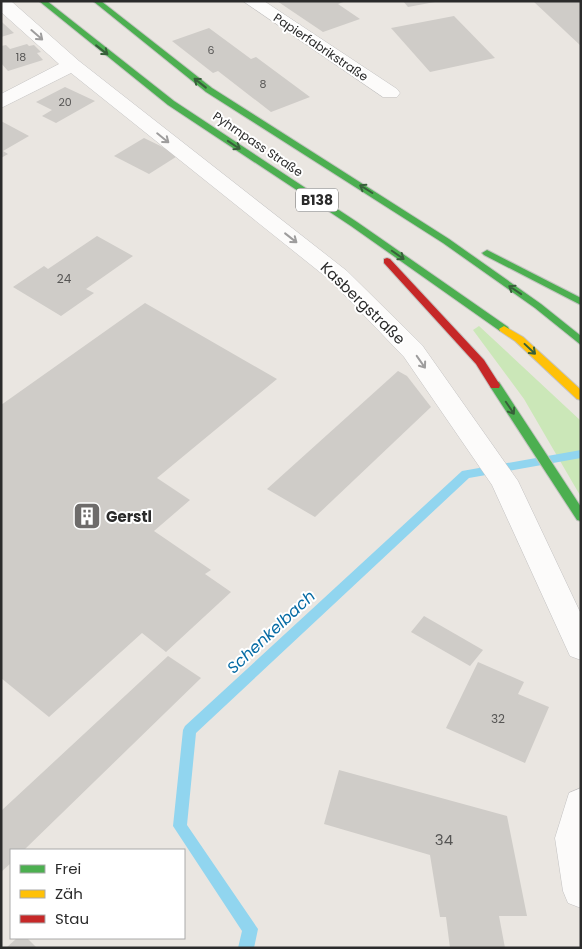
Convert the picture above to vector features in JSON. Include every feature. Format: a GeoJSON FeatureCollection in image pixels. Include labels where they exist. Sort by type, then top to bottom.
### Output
{"type":"FeatureCollection","features":[{"type":"Feature","properties":{"kind":"main road","name":"Pyhrnpass Straße"},"geometry":{"type":"LineString","coordinates":[[42,1],[171,103],[354,224],[519,338],[581,396]]}},
{"type":"Feature","properties":{"kind":"main road","name":"Pyhrnpass Straße"},"geometry":{"type":"LineString","coordinates":[[96,1],[208,90],[382,199],[545,311],[581,342]]}},
{"type":"Feature","properties":{"kind":"main road"},"geometry":{"type":"LineString","coordinates":[[382,199],[581,302]]}},
{"type":"Feature","properties":{"kind":"main road"},"geometry":{"type":"LineString","coordinates":[[354,224],[480,362],[547,462],[581,517]]}},
{"type":"Feature","properties":{"kind":"street","name":"Papierfabrikstraße"},"geometry":{"type":"LineString","coordinates":[[252,1],[390,93]]}},
{"type":"Feature","properties":{"kind":"street","name":"Kasbergstraße"},"geometry":{"type":"LineString","coordinates":[[1,2],[72,65],[339,276],[413,350],[504,481],[581,647]]}},
{"type":"Feature","properties":{"kind":"street"},"geometry":{"type":"LineString","coordinates":[[1,102],[72,65]]}},
{"type":"Feature","properties":{"kind":"street"},"geometry":{"type":"LineString","coordinates":[[581,804],[572,838],[581,891]]}},
{"type":"Feature","properties":{"kind":"green space"},"geometry":{"type":"Polygon","coordinates":[[[479,326],[581,421],[581,497],[524,399],[473,330],[479,326]]]}},
{"type":"Feature","properties":{"kind":"building"},"geometry":{"type":"Polygon","coordinates":[[[277,1],[346,1],[338,4],[360,19],[323,32],[277,1]]]}},
{"type":"Feature","properties":{"kind":"building"},"geometry":{"type":"Polygon","coordinates":[[[403,1],[435,1],[435,2],[408,7],[403,1]]]}},
{"type":"Feature","properties":{"kind":"building"},"geometry":{"type":"Polygon","coordinates":[[[533,1],[581,1],[581,46],[533,1]]]}},
{"type":"Feature","properties":{"kind":"building"},"geometry":{"type":"Polygon","coordinates":[[[454,16],[495,58],[430,72],[391,28],[454,16]]]}},
{"type":"Feature","properties":{"kind":"building"},"geometry":{"type":"Polygon","coordinates":[[[1,21],[4,24],[14,33],[1,37],[1,21]]]}},
{"type":"Feature","properties":{"kind":"building"},"geometry":{"type":"Polygon","coordinates":[[[209,28],[251,59],[256,57],[310,97],[271,112],[218,71],[213,73],[172,41],[209,28]]]}},
{"type":"Feature","properties":{"kind":"building"},"geometry":{"type":"Polygon","coordinates":[[[27,44],[29,46],[34,45],[41,52],[37,53],[43,60],[8,71],[1,63],[1,46],[6,45],[10,49],[27,44]]]}},
{"type":"Feature","properties":{"kind":"building"},"geometry":{"type":"Polygon","coordinates":[[[65,87],[95,101],[56,123],[42,116],[52,110],[36,102],[65,87]]]}},
{"type":"Feature","properties":{"kind":"building"},"geometry":{"type":"Polygon","coordinates":[[[1,121],[29,136],[3,151],[8,154],[1,158],[1,121]]]}},
{"type":"Feature","properties":{"kind":"building"},"geometry":{"type":"Polygon","coordinates":[[[144,138],[179,155],[149,174],[114,156],[144,138]]]}},
{"type":"Feature","properties":{"kind":"building"},"geometry":{"type":"Polygon","coordinates":[[[97,236],[133,256],[86,289],[94,293],[61,316],[13,287],[44,266],[48,269],[97,236]]]}},
{"type":"Feature","properties":{"kind":"building","name":"Gerstl"},"geometry":{"type":"Polygon","coordinates":[[[145,303],[277,379],[157,478],[190,500],[154,531],[211,570],[205,574],[231,592],[166,652],[142,633],[49,717],[1,678],[1,405],[145,303]]]}},
{"type":"Feature","properties":{"kind":"building"},"geometry":{"type":"Polygon","coordinates":[[[398,371],[407,376],[431,407],[315,517],[267,489],[398,371]]]}},
{"type":"Feature","properties":{"kind":"building"},"geometry":{"type":"Polygon","coordinates":[[[424,616],[483,650],[470,666],[411,632],[424,616]]]}},
{"type":"Feature","properties":{"kind":"building"},"geometry":{"type":"Polygon","coordinates":[[[168,656],[201,678],[25,849],[10,849],[10,864],[1,872],[1,811],[168,656]]]}},
{"type":"Feature","properties":{"kind":"building"},"geometry":{"type":"Polygon","coordinates":[[[478,662],[524,682],[518,694],[549,707],[525,763],[446,728],[478,662]]]}},
{"type":"Feature","properties":{"kind":"building"},"geometry":{"type":"Polygon","coordinates":[[[339,770],[507,816],[527,916],[499,916],[505,948],[450,948],[446,917],[440,917],[430,855],[324,824],[339,770]]]}},
{"type":"Feature","properties":{"kind":"building"},"geometry":{"type":"Polygon","coordinates":[[[16,939],[28,939],[37,948],[6,948],[16,939]]]}},
{"type":"Feature","properties":{"kind":"waterway","name":"Schenkelbach"},"geometry":{"type":"LineString","coordinates":[[246,948],[250,929],[180,826],[190,730],[466,474],[581,454]]}},
{"type":"Feature","properties":{"kind":"traffic: fast"},"geometry":{"type":"LineString","coordinates":[[42,1],[171,103],[354,224],[504,329]]}},
{"type":"Feature","properties":{"kind":"traffic: fast"},"geometry":{"type":"LineString","coordinates":[[96,1],[209,90],[446,241],[538,306],[581,342]]}},
{"type":"Feature","properties":{"kind":"traffic: fast"},"geometry":{"type":"LineString","coordinates":[[487,253],[581,302]]}},
{"type":"Feature","properties":{"kind":"traffic: fast"},"geometry":{"type":"LineString","coordinates":[[495,385],[581,517]]}},
{"type":"Feature","properties":{"kind":"traffic: slow"},"geometry":{"type":"LineString","coordinates":[[504,329],[519,339],[581,396]]}},
{"type":"Feature","properties":{"kind":"traffic: jam"},"geometry":{"type":"LineString","coordinates":[[387,261],[480,362],[495,385]]}},
{"type":"Feature","properties":{"kind":"place","name":"Gerstl"},"geometry":{"type":"Point","coordinates":[87,516]}}]}
